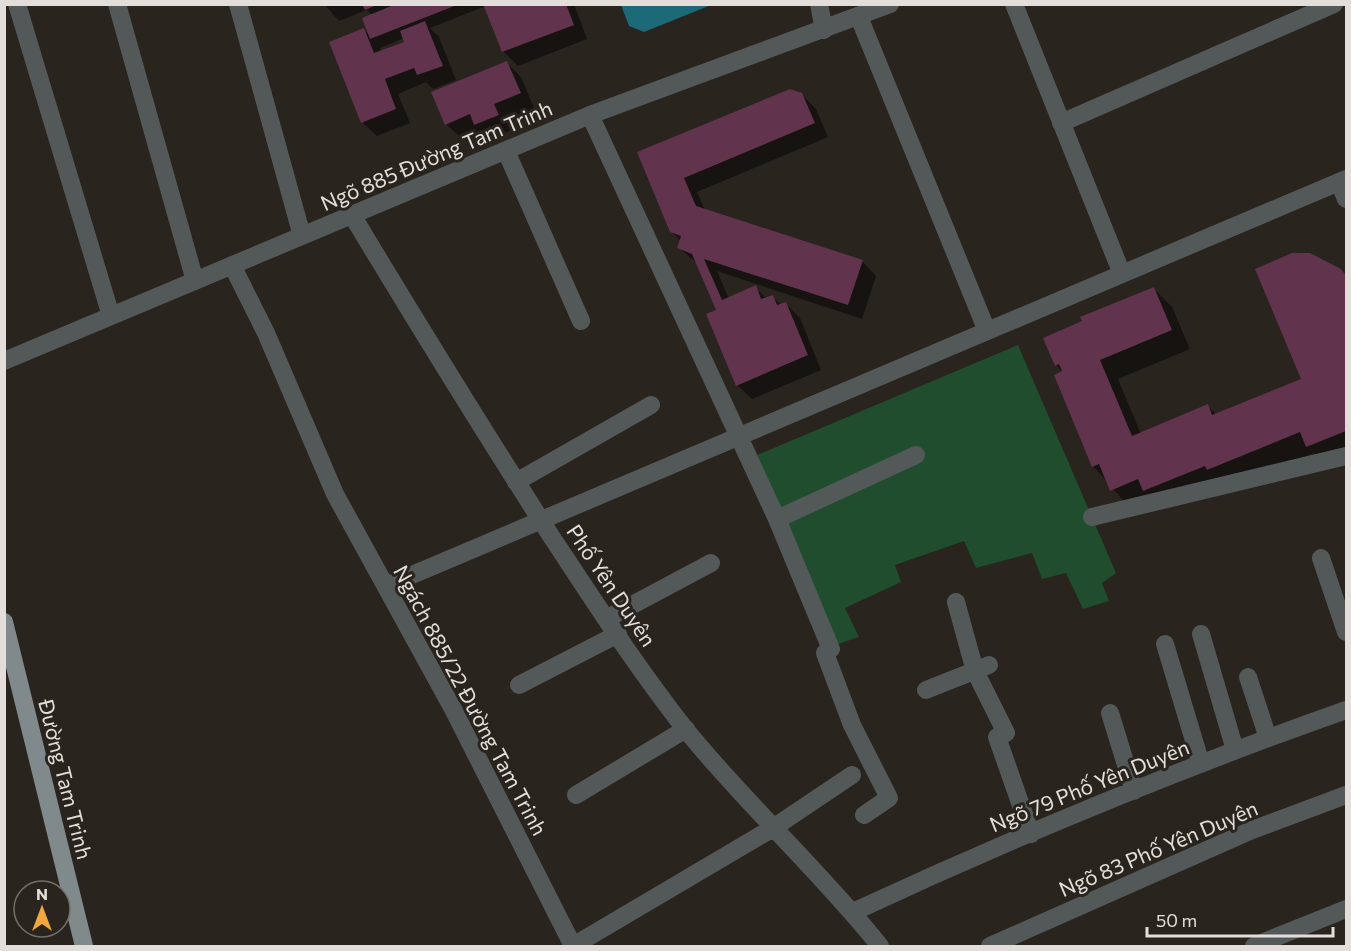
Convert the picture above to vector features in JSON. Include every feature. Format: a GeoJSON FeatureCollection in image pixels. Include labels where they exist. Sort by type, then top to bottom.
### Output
{"type":"FeatureCollection","features":[{"type":"Feature","properties":{"kind":"main road","name":"Đường Tam Trinh"},"geometry":{"type":"LineString","coordinates":[[4,622],[84,946]]}},
{"type":"Feature","properties":{"kind":"street"},"geometry":{"type":"LineString","coordinates":[[17,4],[111,316]]}},
{"type":"Feature","properties":{"kind":"street"},"geometry":{"type":"LineString","coordinates":[[117,4],[195,280]]}},
{"type":"Feature","properties":{"kind":"street"},"geometry":{"type":"LineString","coordinates":[[238,4],[302,236]]}},
{"type":"Feature","properties":{"kind":"street"},"geometry":{"type":"LineString","coordinates":[[819,4],[824,30]]}},
{"type":"Feature","properties":{"kind":"street","name":"Ngõ 885 Đường Tam Trinh"},"geometry":{"type":"LineString","coordinates":[[4,361],[590,115],[890,4]]}},
{"type":"Feature","properties":{"kind":"street"},"geometry":{"type":"LineString","coordinates":[[1014,4],[1122,274]]}},
{"type":"Feature","properties":{"kind":"street"},"geometry":{"type":"LineString","coordinates":[[1061,123],[1334,4]]}},
{"type":"Feature","properties":{"kind":"street"},"geometry":{"type":"LineString","coordinates":[[859,17],[987,331]]}},
{"type":"Feature","properties":{"kind":"street"},"geometry":{"type":"LineString","coordinates":[[590,115],[740,436],[831,649],[825,653],[852,725],[889,798],[864,815]]}},
{"type":"Feature","properties":{"kind":"street"},"geometry":{"type":"LineString","coordinates":[[506,151],[581,321]]}},
{"type":"Feature","properties":{"kind":"street"},"geometry":{"type":"LineString","coordinates":[[386,586],[1343,180],[1347,199]]}},
{"type":"Feature","properties":{"kind":"street","name":"Phố Yên Duyên"},"geometry":{"type":"LineString","coordinates":[[352,215],[516,482],[606,619],[686,729],[853,912],[880,946]]}},
{"type":"Feature","properties":{"kind":"street","name":"Ngách 885/22 Đường Tam Trinh"},"geometry":{"type":"LineString","coordinates":[[232,265],[266,333],[335,494],[453,709],[573,946],[774,828]]}},
{"type":"Feature","properties":{"kind":"street"},"geometry":{"type":"LineString","coordinates":[[516,482],[651,405]]}},
{"type":"Feature","properties":{"kind":"street"},"geometry":{"type":"LineString","coordinates":[[777,519],[916,455]]}},
{"type":"Feature","properties":{"kind":"street"},"geometry":{"type":"LineString","coordinates":[[1092,517],[1347,456]]}},
{"type":"Feature","properties":{"kind":"street"},"geometry":{"type":"LineString","coordinates":[[1321,558],[1347,632]]}},
{"type":"Feature","properties":{"kind":"street"},"geometry":{"type":"LineString","coordinates":[[606,619],[711,563]]}},
{"type":"Feature","properties":{"kind":"street"},"geometry":{"type":"LineString","coordinates":[[956,602],[1006,733],[997,737],[1031,834]]}},
{"type":"Feature","properties":{"kind":"street"},"geometry":{"type":"LineString","coordinates":[[519,685],[618,634]]}},
{"type":"Feature","properties":{"kind":"street"},"geometry":{"type":"LineString","coordinates":[[1201,634],[1235,750]]}},
{"type":"Feature","properties":{"kind":"street"},"geometry":{"type":"LineString","coordinates":[[1165,644],[1201,764]]}},
{"type":"Feature","properties":{"kind":"street"},"geometry":{"type":"LineString","coordinates":[[926,690],[982,668]]}},
{"type":"Feature","properties":{"kind":"street"},"geometry":{"type":"LineString","coordinates":[[1248,677],[1268,738]]}},
{"type":"Feature","properties":{"kind":"street","name":"Ngõ 79 Phố Yên Duyên"},"geometry":{"type":"LineString","coordinates":[[853,912],[948,868],[1134,791],[1235,750],[1347,710]]}},
{"type":"Feature","properties":{"kind":"street"},"geometry":{"type":"LineString","coordinates":[[1110,713],[1134,791]]}},
{"type":"Feature","properties":{"kind":"street"},"geometry":{"type":"LineString","coordinates":[[576,795],[686,729]]}},
{"type":"Feature","properties":{"kind":"street"},"geometry":{"type":"LineString","coordinates":[[774,828],[852,775]]}},
{"type":"Feature","properties":{"kind":"street","name":"Ngõ 83 Phố Yên Duyên"},"geometry":{"type":"LineString","coordinates":[[990,946],[1252,831],[1347,795]]}},
{"type":"Feature","properties":{"kind":"street"},"geometry":{"type":"LineString","coordinates":[[1254,946],[1347,909]]}},
{"type":"Feature","properties":{"kind":"green space"},"geometry":{"type":"Polygon","coordinates":[[[1018,345],[1116,573],[1102,583],[1109,601],[1083,609],[1066,573],[1042,579],[1032,553],[976,568],[964,541],[895,565],[901,582],[845,608],[859,637],[835,645],[757,455],[1018,345]]]}},
{"type":"Feature","properties":{"kind":"water"},"geometry":{"type":"Polygon","coordinates":[[[621,4],[711,5],[644,32],[629,26],[621,4]]]}},
{"type":"Feature","properties":{"kind":"building"},"geometry":{"type":"Polygon","coordinates":[[[362,4],[377,4],[377,5],[365,10],[362,4]]]}},
{"type":"Feature","properties":{"kind":"building"},"geometry":{"type":"Polygon","coordinates":[[[396,4],[457,5],[370,39],[362,18],[396,4]]]}},
{"type":"Feature","properties":{"kind":"building"},"geometry":{"type":"Polygon","coordinates":[[[483,4],[566,4],[574,25],[502,52],[483,4]]]}},
{"type":"Feature","properties":{"kind":"building"},"geometry":{"type":"Polygon","coordinates":[[[425,21],[443,66],[417,75],[414,68],[385,79],[396,109],[361,123],[329,42],[364,28],[374,53],[404,42],[400,31],[425,21]]]}},
{"type":"Feature","properties":{"kind":"building"},"geometry":{"type":"Polygon","coordinates":[[[507,61],[521,93],[494,104],[499,115],[474,125],[470,114],[445,125],[431,92],[507,61]]]}},
{"type":"Feature","properties":{"kind":"building"},"geometry":{"type":"Polygon","coordinates":[[[790,89],[802,93],[815,123],[684,178],[696,206],[863,260],[848,305],[704,259],[722,300],[756,285],[761,299],[773,295],[777,305],[786,302],[808,355],[736,386],[706,314],[716,310],[692,254],[677,248],[681,236],[670,232],[637,152],[790,89]]]}},
{"type":"Feature","properties":{"kind":"building"},"geometry":{"type":"Polygon","coordinates":[[[1292,253],[1310,253],[1341,269],[1346,276],[1346,431],[1306,447],[1300,432],[1207,470],[1205,466],[1143,491],[1138,479],[1110,491],[1099,464],[1092,467],[1054,375],[1062,371],[1059,364],[1055,366],[1043,338],[1082,321],[1080,317],[1154,287],[1172,330],[1100,360],[1132,436],[1208,404],[1212,415],[1301,379],[1255,269],[1292,253]]]}}]}
